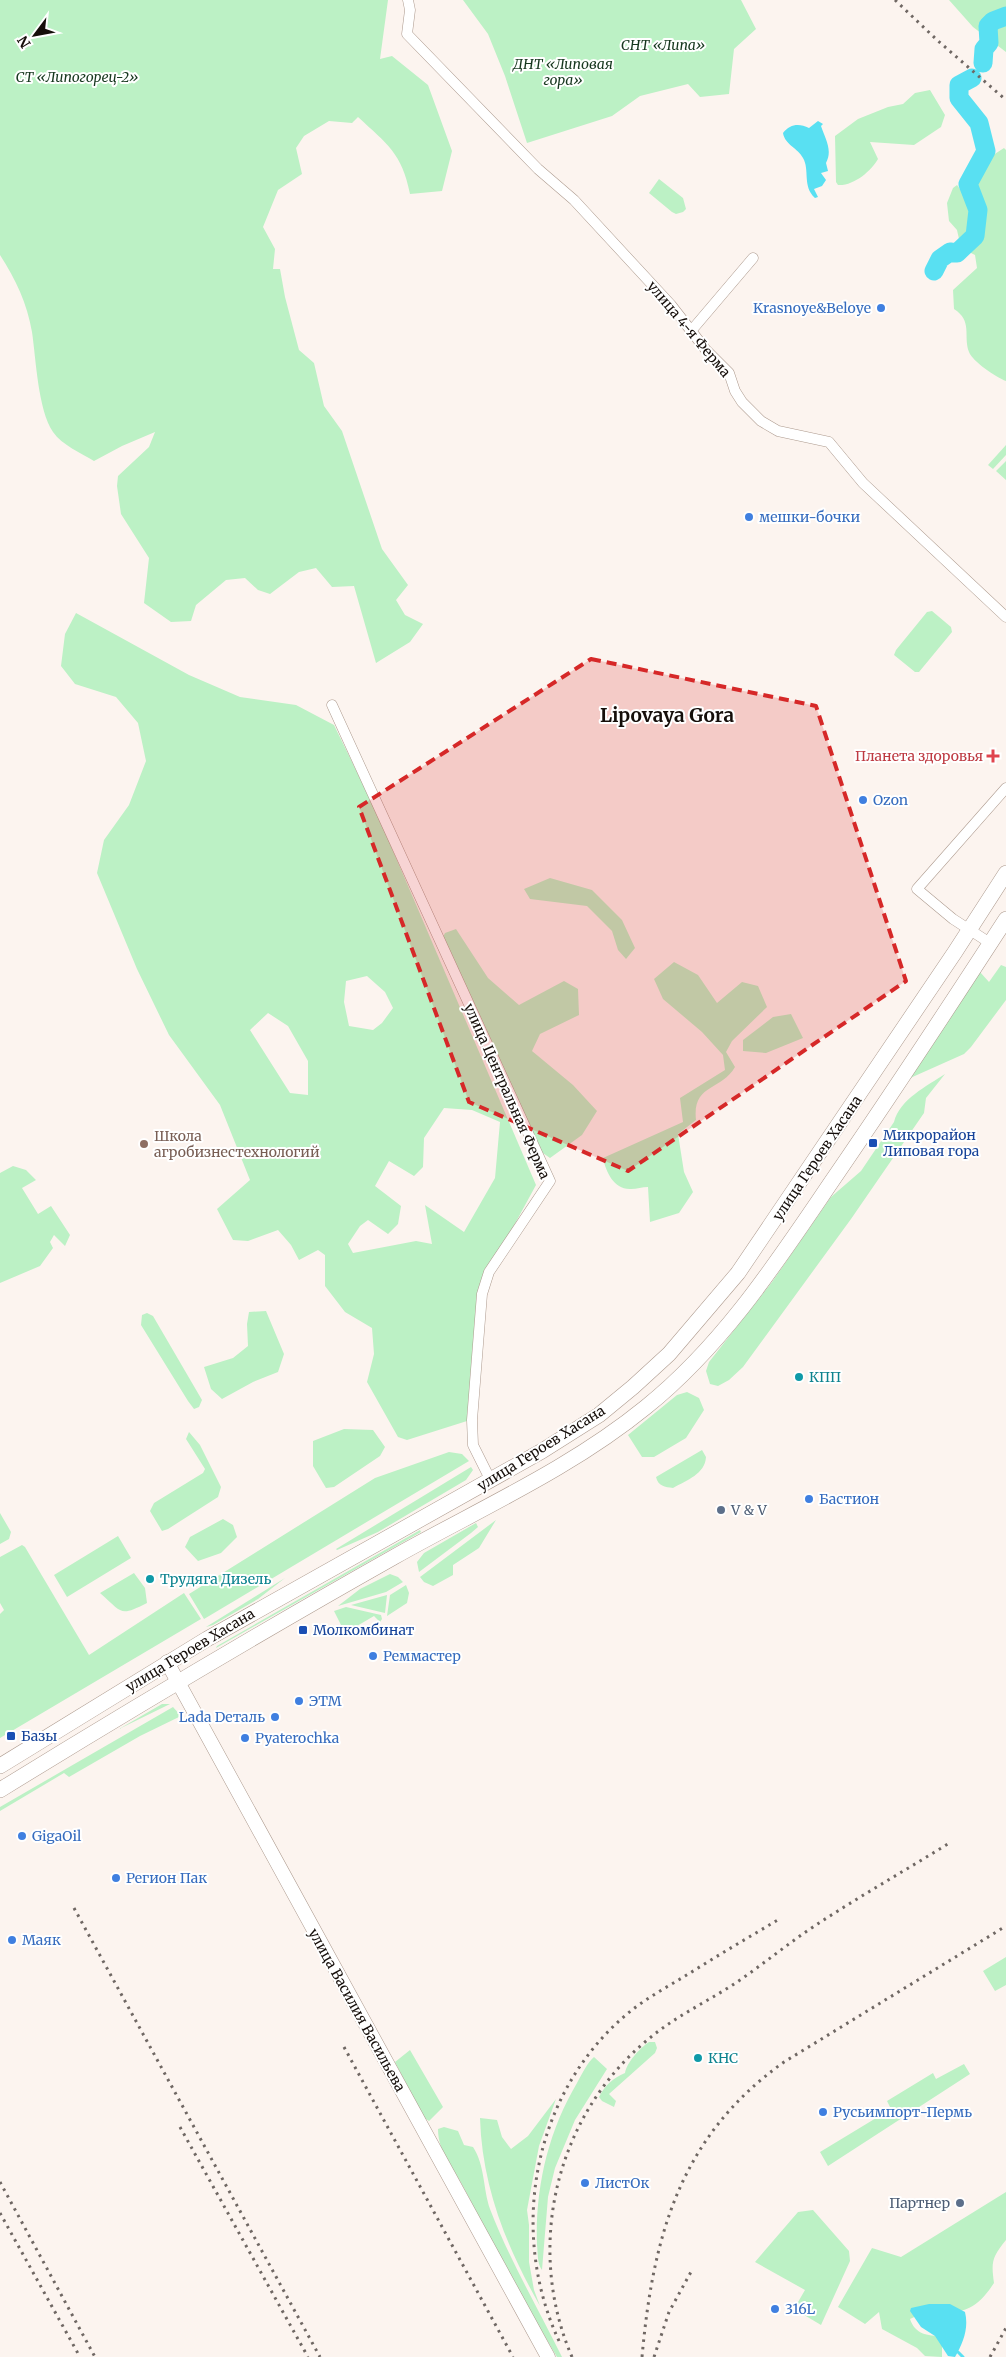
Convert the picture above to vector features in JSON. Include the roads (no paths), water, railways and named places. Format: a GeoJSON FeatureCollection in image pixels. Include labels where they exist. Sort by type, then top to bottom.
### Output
{"type":"FeatureCollection","features":[{"type":"Feature","properties":{"kind":"main road","name":"улица Героев Хасана"},"geometry":{"type":"LineString","coordinates":[[0,1766],[167,1662],[542,1452],[599,1415],[669,1354],[712,1306],[762,1239],[969,931],[1006,872]]}},
{"type":"Feature","properties":{"kind":"main road","name":"улица Героев Хасана"},"geometry":{"type":"LineString","coordinates":[[0,1790],[177,1680],[429,1537],[511,1495],[597,1443],[646,1407],[691,1365],[729,1325],[755,1292],[884,1105],[1006,920]]}},
{"type":"Feature","properties":{"kind":"main road","name":"улица Василия Васильева"},"geometry":{"type":"LineString","coordinates":[[167,1662],[548,2357]]}},
{"type":"Feature","properties":{"kind":"street","name":"улица 4-я Ферма"},"geometry":{"type":"LineString","coordinates":[[408,0],[410,10],[407,34],[538,169],[574,200],[672,305],[706,350],[729,373],[735,391],[742,402],[761,421],[778,431],[829,442],[864,483],[1006,617]]}},
{"type":"Feature","properties":{"kind":"street"},"geometry":{"type":"LineString","coordinates":[[691,331],[753,258]]}},
{"type":"Feature","properties":{"kind":"street","name":"улица Центральная Ферма"},"geometry":{"type":"LineString","coordinates":[[332,705],[550,1181],[489,1272],[482,1294],[472,1420],[473,1445],[491,1481]]}},
{"type":"Feature","properties":{"kind":"street"},"geometry":{"type":"LineString","coordinates":[[990,943],[969,931],[917,890],[1006,788]]}},
{"type":"Feature","properties":{"kind":"water"},"geometry":{"type":"Polygon","coordinates":[[[818,121],[823,124],[821,126],[828,144],[829,153],[826,163],[828,171],[821,173],[826,180],[822,186],[814,189],[818,197],[815,198],[807,183],[803,158],[786,141],[783,133],[795,125],[809,128],[818,121]]]}},
{"type":"Feature","properties":{"kind":"water"},"geometry":{"type":"Polygon","coordinates":[[[929,2304],[950,2304],[965,2312],[966,2324],[964,2335],[955,2357],[948,2356],[935,2336],[921,2327],[910,2311],[911,2308],[929,2304]]]}},
{"type":"Feature","properties":{"kind":"waterway"},"geometry":{"type":"LineString","coordinates":[[983,63],[984,49],[989,43],[988,26],[993,21],[1006,16]]}},
{"type":"Feature","properties":{"kind":"waterway"},"geometry":{"type":"LineString","coordinates":[[934,271],[940,259],[950,252],[957,253],[975,236],[978,210],[968,184],[986,151],[979,123],[959,98],[959,85],[972,78]]}},
{"type":"Feature","properties":{"kind":"waterway"},"geometry":{"type":"LineString","coordinates":[[958,2352],[963,2357]]}},
{"type":"Feature","properties":{"kind":"railway"},"geometry":{"type":"LineString","coordinates":[[895,0],[937,40],[1006,100]]}},
{"type":"Feature","properties":{"kind":"railway"},"geometry":{"type":"LineString","coordinates":[[572,2357],[558,2314],[551,2271],[551,2227],[558,2184],[572,2142],[592,2103],[618,2068],[662,2029],[740,1980],[833,1914],[951,1842]]}},
{"type":"Feature","properties":{"kind":"railway"},"geometry":{"type":"LineString","coordinates":[[74,1908],[320,2357]]}},
{"type":"Feature","properties":{"kind":"railway"},"geometry":{"type":"LineString","coordinates":[[559,2341],[543,2299],[535,2255],[533,2210],[539,2166],[551,2123],[570,2083],[595,2046],[634,2008],[781,1918]]}},
{"type":"Feature","properties":{"kind":"railway"},"geometry":{"type":"LineString","coordinates":[[642,2357],[654,2270],[664,2230],[678,2192],[696,2156],[719,2122],[748,2091],[784,2062],[1006,1926]]}},
{"type":"Feature","properties":{"kind":"railway"},"geometry":{"type":"LineString","coordinates":[[344,2047],[513,2357]]}},
{"type":"Feature","properties":{"kind":"railway"},"geometry":{"type":"LineString","coordinates":[[180,2127],[308,2357]]}},
{"type":"Feature","properties":{"kind":"railway"},"geometry":{"type":"LineString","coordinates":[[0,2182],[95,2357]]}},
{"type":"Feature","properties":{"kind":"railway"},"geometry":{"type":"LineString","coordinates":[[0,2213],[80,2357]]}},
{"type":"Feature","properties":{"kind":"railway"},"geometry":{"type":"LineString","coordinates":[[654,2357],[669,2312],[692,2270]]}},
{"type":"Feature","properties":{"kind":"railway"},"geometry":{"type":"LineString","coordinates":[[990,2357],[1006,2328]]}},
{"type":"Feature","properties":{"kind":"place","name":"Krasnoye&Beloye"},"geometry":{"type":"Point","coordinates":[881,308]}},
{"type":"Feature","properties":{"kind":"place","name":"мешки-бочки"},"geometry":{"type":"Point","coordinates":[749,517]}},
{"type":"Feature","properties":{"kind":"place","name":"Планета здоровья"},"geometry":{"type":"Point","coordinates":[993,756]}},
{"type":"Feature","properties":{"kind":"place","name":"Ozon"},"geometry":{"type":"Point","coordinates":[863,800]}},
{"type":"Feature","properties":{"kind":"place","name":"Микрорайон Липовая гора"},"geometry":{"type":"Point","coordinates":[873,1143]}},
{"type":"Feature","properties":{"kind":"place","name":"Школа агробизнестехнологий"},"geometry":{"type":"Point","coordinates":[144,1144]}},
{"type":"Feature","properties":{"kind":"place","name":"КПП"},"geometry":{"type":"Point","coordinates":[799,1377]}},
{"type":"Feature","properties":{"kind":"place","name":"Бастион"},"geometry":{"type":"Point","coordinates":[809,1499]}},
{"type":"Feature","properties":{"kind":"place","name":"V & V"},"geometry":{"type":"Point","coordinates":[721,1510]}},
{"type":"Feature","properties":{"kind":"place","name":"Трудяга Дизель"},"geometry":{"type":"Point","coordinates":[150,1579]}},
{"type":"Feature","properties":{"kind":"place","name":"Молкомбинат"},"geometry":{"type":"Point","coordinates":[303,1630]}},
{"type":"Feature","properties":{"kind":"place","name":"Реммастер"},"geometry":{"type":"Point","coordinates":[373,1656]}},
{"type":"Feature","properties":{"kind":"place","name":"ЭТМ"},"geometry":{"type":"Point","coordinates":[299,1701]}},
{"type":"Feature","properties":{"kind":"place","name":"Lada Dеталь"},"geometry":{"type":"Point","coordinates":[275,1717]}},
{"type":"Feature","properties":{"kind":"place","name":"Базы"},"geometry":{"type":"Point","coordinates":[11,1736]}},
{"type":"Feature","properties":{"kind":"place","name":"Pyaterochka"},"geometry":{"type":"Point","coordinates":[245,1738]}},
{"type":"Feature","properties":{"kind":"place","name":"GigaOil"},"geometry":{"type":"Point","coordinates":[22,1836]}},
{"type":"Feature","properties":{"kind":"place","name":"Регион Пак"},"geometry":{"type":"Point","coordinates":[116,1878]}},
{"type":"Feature","properties":{"kind":"place","name":"Маяк"},"geometry":{"type":"Point","coordinates":[12,1940]}},
{"type":"Feature","properties":{"kind":"place","name":"КНС"},"geometry":{"type":"Point","coordinates":[698,2058]}},
{"type":"Feature","properties":{"kind":"place","name":"Русьимпорт-Пермь"},"geometry":{"type":"Point","coordinates":[823,2112]}},
{"type":"Feature","properties":{"kind":"place","name":"ЛистОк"},"geometry":{"type":"Point","coordinates":[585,2183]}},
{"type":"Feature","properties":{"kind":"place","name":"Партнер"},"geometry":{"type":"Point","coordinates":[960,2203]}},
{"type":"Feature","properties":{"kind":"place","name":"316L"},"geometry":{"type":"Point","coordinates":[775,2309]}},
{"type":"Feature","properties":{"kind":"district","name":"Lipovaya Gora"},"geometry":{"type":"Point","coordinates":[667,715]}},
{"type":"Feature","properties":{"kind":"park label","name":"СНТ «Липа»"},"geometry":{"type":"Point","coordinates":[663,45]}},
{"type":"Feature","properties":{"kind":"park label","name":"ДНТ «Липовая гора»"},"geometry":{"type":"Point","coordinates":[563,72]}},
{"type":"Feature","properties":{"kind":"park label","name":"СТ «Липогорец-2»"},"geometry":{"type":"Point","coordinates":[77,77]}}]}
